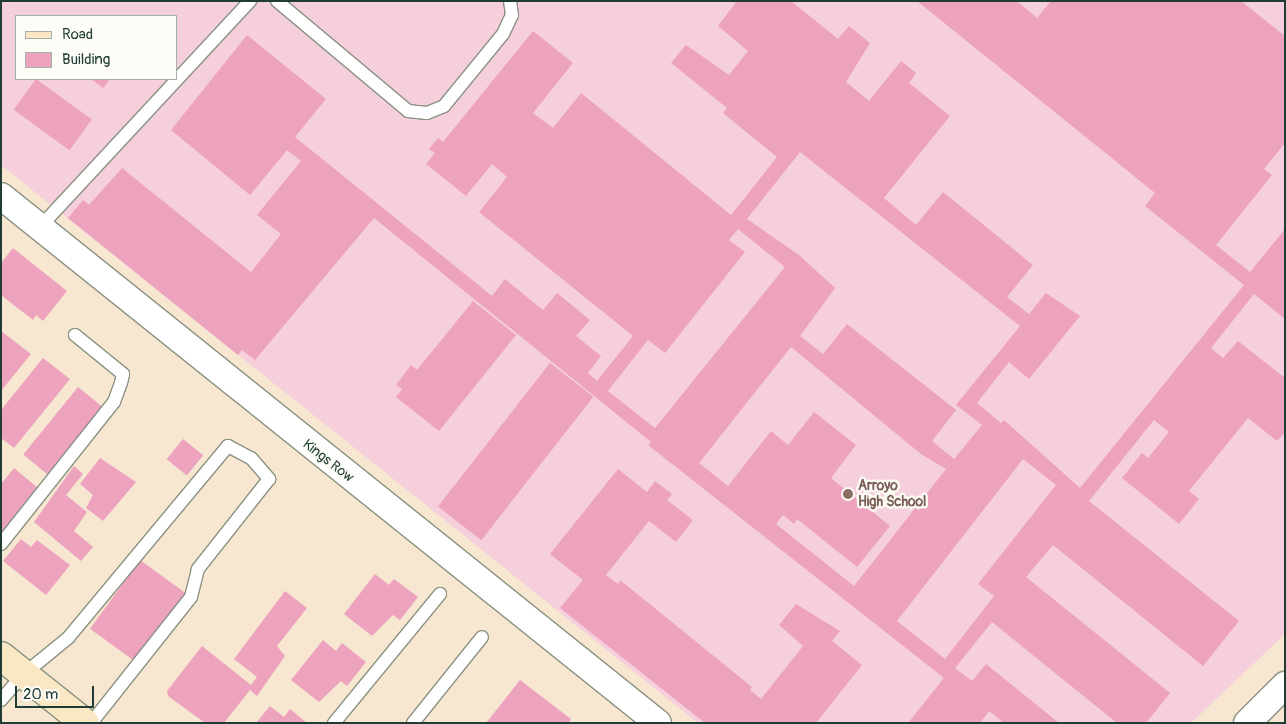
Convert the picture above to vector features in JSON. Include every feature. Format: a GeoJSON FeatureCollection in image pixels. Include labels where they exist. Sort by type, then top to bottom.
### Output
{"type":"FeatureCollection","features":[{"type":"Feature","properties":{"kind":"main road"},"geometry":{"type":"LineString","coordinates":[[1,656],[85,723]]}},
{"type":"Feature","properties":{"kind":"street","name":"Kings Row"},"geometry":{"type":"LineString","coordinates":[[1,196],[658,723]]}},
{"type":"Feature","properties":{"kind":"street"},"geometry":{"type":"LineString","coordinates":[[1247,723],[1285,685]]}},
{"type":"Feature","properties":{"kind":"lane"},"geometry":{"type":"LineString","coordinates":[[178,78],[250,1]]}},
{"type":"Feature","properties":{"kind":"lane"},"geometry":{"type":"LineString","coordinates":[[277,1],[408,111],[427,113],[444,106],[503,34],[512,15],[510,1]]}},
{"type":"Feature","properties":{"kind":"lane"},"geometry":{"type":"LineString","coordinates":[[40,227],[177,80]]}},
{"type":"Feature","properties":{"kind":"lane"},"geometry":{"type":"LineString","coordinates":[[1,544],[114,402],[122,383],[123,374],[75,335]]}},
{"type":"Feature","properties":{"kind":"lane"},"geometry":{"type":"LineString","coordinates":[[1,700],[24,674],[68,638],[228,446],[251,458],[268,479],[198,569],[191,597],[91,723]]}},
{"type":"Feature","properties":{"kind":"lane"},"geometry":{"type":"LineString","coordinates":[[334,723],[440,594]]}},
{"type":"Feature","properties":{"kind":"lane"},"geometry":{"type":"LineString","coordinates":[[414,723],[482,637]]}},
{"type":"Feature","properties":{"kind":"shaded area","name":"Arroyo High School"},"geometry":{"type":"Polygon","coordinates":[[[1,1],[1285,1],[1285,634],[1191,723],[698,723],[1,165],[1,1]]]}},
{"type":"Feature","properties":{"kind":"building"},"geometry":{"type":"Polygon","coordinates":[[[737,1],[791,1],[838,39],[849,26],[870,43],[846,82],[869,101],[901,61],[916,73],[909,83],[950,116],[884,198],[916,225],[943,192],[1033,265],[1007,297],[1029,314],[1046,293],[1080,316],[1029,379],[1009,362],[977,403],[1001,423],[1004,420],[1080,488],[1244,285],[1145,206],[1155,193],[917,1],[1017,1],[1037,18],[1051,1],[1241,1],[1285,36],[1285,143],[1264,169],[1272,175],[1216,245],[1250,272],[1285,229],[1285,319],[1254,294],[1211,348],[1223,358],[1238,341],[1285,378],[1285,432],[1277,441],[1248,418],[1189,491],[1199,499],[1179,524],[1122,478],[1142,453],[1148,458],[1169,432],[1154,420],[1089,501],[1239,621],[1203,666],[1053,545],[1026,577],[1170,693],[1146,723],[1117,723],[992,622],[955,668],[972,681],[986,664],[1059,723],[1004,723],[989,711],[980,723],[908,723],[944,678],[648,445],[651,442],[374,218],[255,360],[242,350],[238,355],[68,218],[83,200],[89,205],[122,168],[251,272],[281,234],[257,215],[301,161],[287,150],[250,195],[171,130],[247,35],[326,99],[295,137],[492,296],[505,279],[543,310],[557,293],[590,320],[576,336],[601,356],[588,373],[597,381],[633,336],[479,212],[507,177],[492,164],[466,196],[426,164],[435,153],[429,149],[438,138],[443,142],[533,31],[573,63],[533,113],[553,128],[581,93],[731,215],[777,157],[723,113],[727,108],[671,63],[686,45],[729,75],[748,51],[718,26],[737,1]],[[800,152],[747,219],[799,255],[835,288],[800,336],[823,354],[847,324],[956,410],[932,441],[954,459],[982,425],[956,405],[1020,326],[800,152]],[[738,229],[729,240],[745,252],[665,353],[648,340],[608,391],[655,428],[785,267],[738,229]],[[791,347],[699,463],[728,486],[771,431],[788,445],[814,412],[856,445],[831,478],[890,526],[857,567],[797,519],[794,524],[783,515],[776,524],[854,586],[946,469],[921,454],[791,347]],[[1023,459],[897,621],[945,659],[994,596],[978,584],[1056,485],[1023,459]]]}},
{"type":"Feature","properties":{"kind":"building"},"geometry":{"type":"Polygon","coordinates":[[[35,80],[92,120],[69,150],[14,110],[35,80]]]}},
{"type":"Feature","properties":{"kind":"building"},"geometry":{"type":"Polygon","coordinates":[[[92,80],[109,80],[103,88],[92,80]]]}},
{"type":"Feature","properties":{"kind":"building"},"geometry":{"type":"Polygon","coordinates":[[[13,248],[67,291],[43,321],[36,315],[33,320],[1,295],[1,263],[13,248]]]}},
{"type":"Feature","properties":{"kind":"building"},"geometry":{"type":"Polygon","coordinates":[[[473,301],[516,335],[439,431],[396,397],[402,389],[396,385],[411,365],[417,370],[473,301]]]}},
{"type":"Feature","properties":{"kind":"building"},"geometry":{"type":"Polygon","coordinates":[[[1,331],[31,354],[1,391],[1,331]]]}},
{"type":"Feature","properties":{"kind":"building"},"geometry":{"type":"Polygon","coordinates":[[[43,358],[70,379],[14,448],[1,438],[1,410],[43,358]]]}},
{"type":"Feature","properties":{"kind":"building"},"geometry":{"type":"Polygon","coordinates":[[[550,363],[593,397],[481,540],[438,506],[550,363]]]}},
{"type":"Feature","properties":{"kind":"building"},"geometry":{"type":"Polygon","coordinates":[[[78,387],[104,408],[49,475],[23,455],[78,387]]]}},
{"type":"Feature","properties":{"kind":"building"},"geometry":{"type":"Polygon","coordinates":[[[183,439],[203,455],[187,476],[167,459],[183,439]]]}},
{"type":"Feature","properties":{"kind":"building"},"geometry":{"type":"Polygon","coordinates":[[[100,458],[136,482],[103,521],[86,508],[93,495],[80,484],[100,458]]]}},
{"type":"Feature","properties":{"kind":"building"},"geometry":{"type":"Polygon","coordinates":[[[74,466],[83,474],[66,495],[87,512],[74,531],[93,547],[81,561],[34,522],[74,466]]]}},
{"type":"Feature","properties":{"kind":"building"},"geometry":{"type":"Polygon","coordinates":[[[14,468],[39,489],[1,537],[1,484],[14,468]]]}},
{"type":"Feature","properties":{"kind":"building"},"geometry":{"type":"Polygon","coordinates":[[[618,469],[647,492],[655,481],[672,494],[667,500],[693,520],[676,542],[649,521],[606,575],[618,584],[620,580],[752,687],[750,690],[761,699],[803,646],[779,625],[796,604],[840,631],[832,641],[862,665],[816,723],[705,723],[560,608],[583,580],[550,554],[618,469]]]}},
{"type":"Feature","properties":{"kind":"building"},"geometry":{"type":"Polygon","coordinates":[[[21,539],[31,547],[37,540],[70,565],[46,595],[3,561],[21,539]]]}},
{"type":"Feature","properties":{"kind":"building"},"geometry":{"type":"Polygon","coordinates":[[[140,560],[186,594],[136,662],[90,629],[140,560]]]}},
{"type":"Feature","properties":{"kind":"building"},"geometry":{"type":"Polygon","coordinates":[[[375,574],[389,585],[394,579],[418,597],[400,620],[393,615],[372,636],[344,614],[375,574]]]}},
{"type":"Feature","properties":{"kind":"building"},"geometry":{"type":"Polygon","coordinates":[[[285,591],[307,608],[277,646],[285,656],[257,696],[250,690],[224,723],[205,723],[168,696],[167,691],[202,646],[251,685],[257,677],[234,659],[285,591]]]}},
{"type":"Feature","properties":{"kind":"building"},"geometry":{"type":"Polygon","coordinates":[[[323,640],[336,651],[342,643],[366,662],[347,686],[341,681],[319,702],[291,680],[323,640]]]}},
{"type":"Feature","properties":{"kind":"building"},"geometry":{"type":"Polygon","coordinates":[[[520,680],[571,719],[569,723],[486,723],[520,680]]]}},
{"type":"Feature","properties":{"kind":"building"},"geometry":{"type":"Polygon","coordinates":[[[270,706],[284,717],[290,709],[307,723],[256,723],[270,706]]]}},
{"type":"Feature","properties":{"kind":"place","name":"Arroyo High School"},"geometry":{"type":"Point","coordinates":[848,494]}}]}
